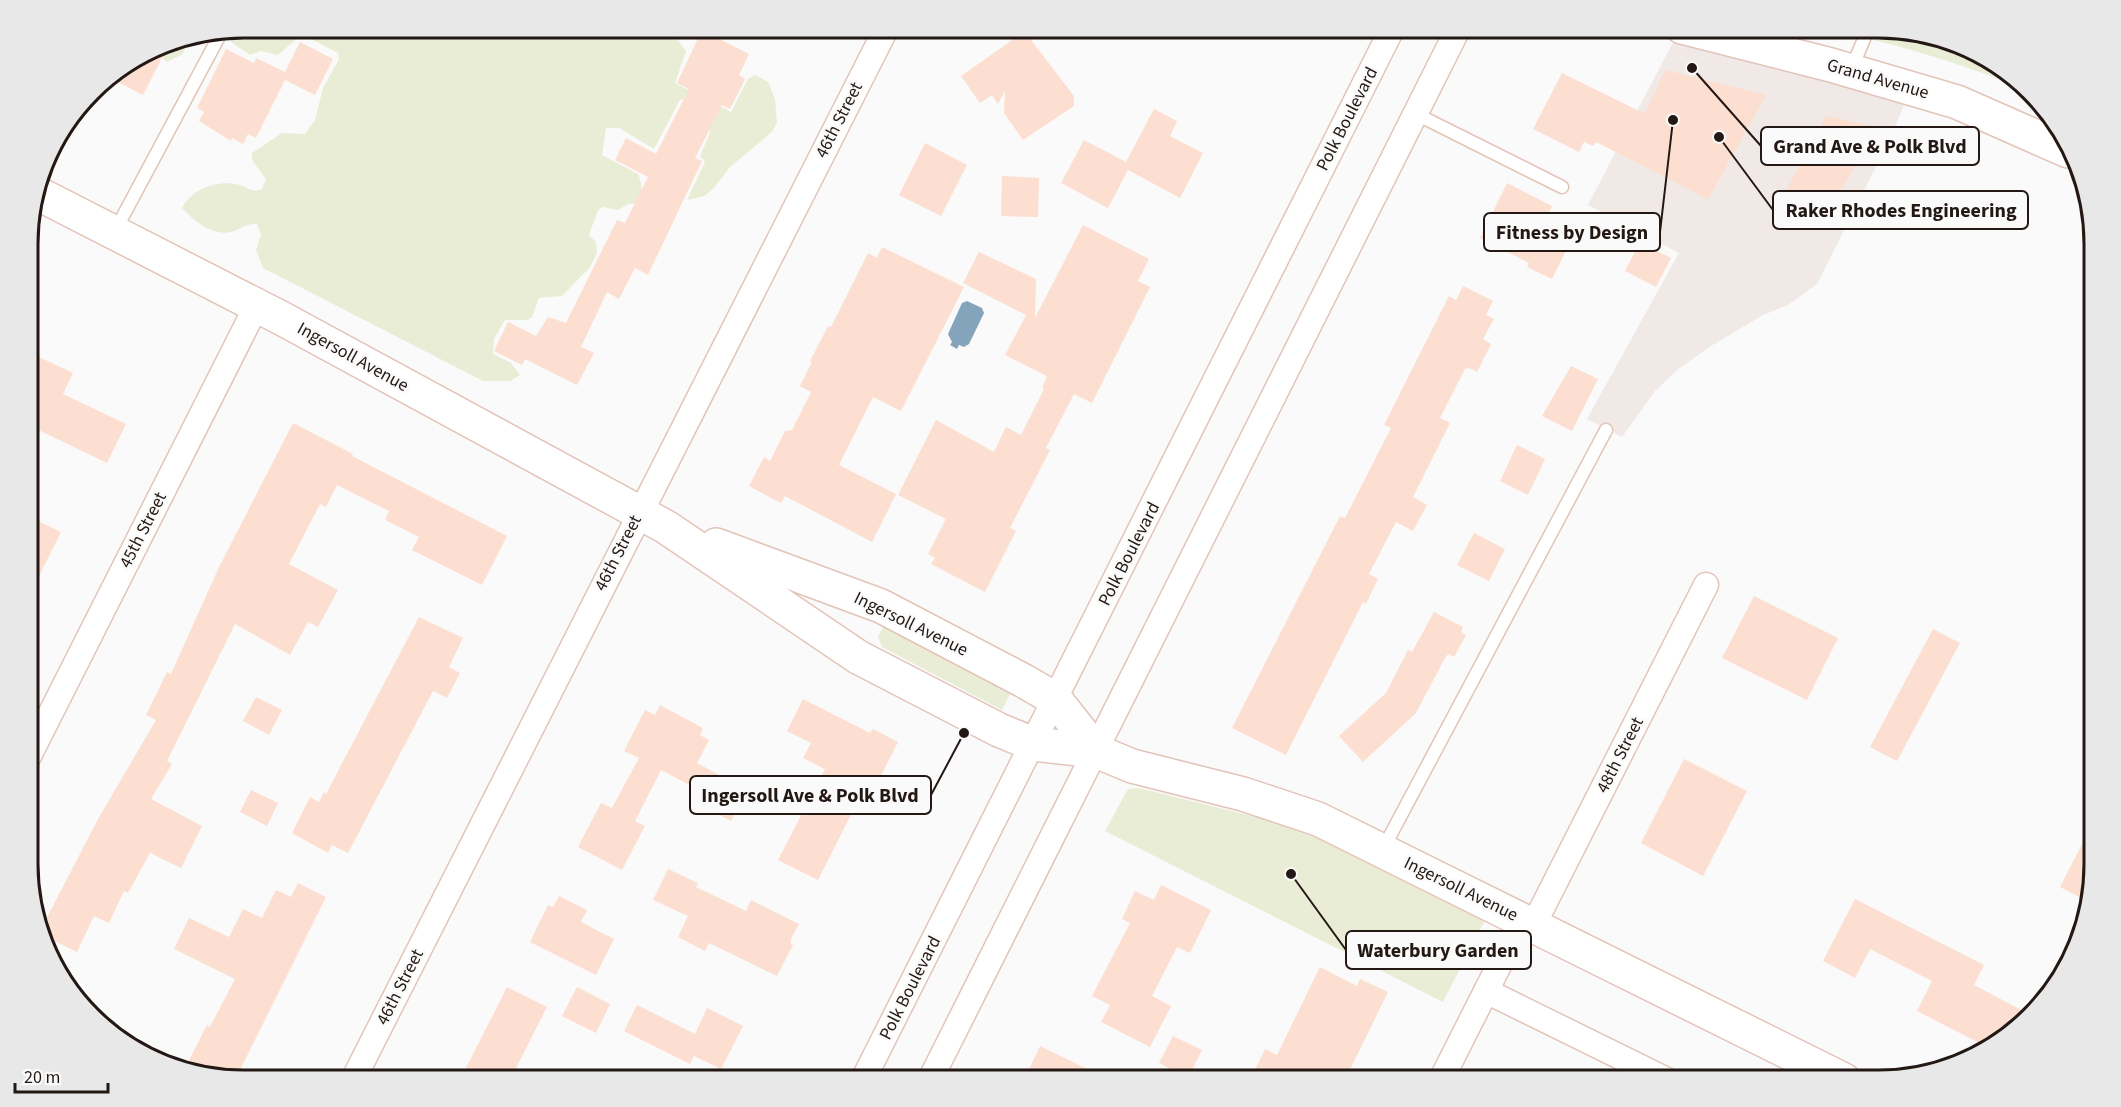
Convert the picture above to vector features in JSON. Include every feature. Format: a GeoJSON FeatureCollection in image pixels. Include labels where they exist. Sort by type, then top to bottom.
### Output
{"type":"FeatureCollection","features":[{"type":"Feature","properties":{"kind":"main road","name":"Grand Avenue"},"geometry":{"type":"LineString","coordinates":[[1725,38],[1851,70],[1958,102],[2059,147]]}},
{"type":"Feature","properties":{"kind":"main road","name":"Ingersoll Avenue"},"geometry":{"type":"LineString","coordinates":[[43,196],[256,305],[652,519],[858,657],[999,730],[1033,744],[1096,751],[1132,766],[1293,809],[1382,850],[1822,1069]]}},
{"type":"Feature","properties":{"kind":"main road","name":"Ingersoll Avenue"},"geometry":{"type":"LineString","coordinates":[[652,519],[881,606],[1055,699],[1096,751]]}},
{"type":"Feature","properties":{"kind":"street","name":"46th Street"},"geometry":{"type":"LineString","coordinates":[[358,1070],[652,519],[882,38]]}},
{"type":"Feature","properties":{"kind":"street","name":"Polk Boulevard"},"geometry":{"type":"LineString","coordinates":[[868,1070],[1387,38]]}},
{"type":"Feature","properties":{"kind":"street"},"geometry":{"type":"LineString","coordinates":[[935,1070],[1454,38]]}},
{"type":"Feature","properties":{"kind":"street","name":"45th Street"},"geometry":{"type":"LineString","coordinates":[[38,738],[256,305]]}},
{"type":"Feature","properties":{"kind":"street","name":"48th Street"},"geometry":{"type":"LineString","coordinates":[[1446,1069],[1486,992],[1528,923],[1706,585]]}},
{"type":"Feature","properties":{"kind":"street"},"geometry":{"type":"LineString","coordinates":[[1486,992],[1645,1069]]}},
{"type":"Feature","properties":{"kind":"lane"},"geometry":{"type":"LineString","coordinates":[[1851,70],[1864,38]]}},
{"type":"Feature","properties":{"kind":"lane"},"geometry":{"type":"LineString","coordinates":[[115,232],[218,39]]}},
{"type":"Feature","properties":{"kind":"lane"},"geometry":{"type":"LineString","coordinates":[[1416,114],[1562,187]]}},
{"type":"Feature","properties":{"kind":"lane"},"geometry":{"type":"LineString","coordinates":[[1382,850],[1606,430]]}},
{"type":"Feature","properties":{"kind":"shaded area"},"geometry":{"type":"Polygon","coordinates":[[[1675,38],[1722,38],[1911,88],[1890,139],[1817,284],[1788,305],[1763,315],[1711,346],[1677,370],[1655,391],[1622,437],[1587,419],[1679,253],[1588,205],[1675,38]]]}},
{"type":"Feature","properties":{"kind":"green space"},"geometry":{"type":"Polygon","coordinates":[[[232,38],[298,38],[278,55],[261,51],[250,55],[231,42],[232,38]]]}},
{"type":"Feature","properties":{"kind":"green space"},"geometry":{"type":"Polygon","coordinates":[[[309,38],[676,38],[686,51],[675,83],[731,112],[748,79],[755,75],[768,82],[775,99],[777,122],[772,132],[730,167],[713,189],[704,196],[687,200],[705,162],[700,156],[710,133],[685,99],[680,100],[654,149],[619,128],[606,128],[602,155],[638,174],[645,203],[628,204],[618,210],[603,207],[598,210],[589,235],[596,242],[597,253],[590,267],[562,296],[539,298],[532,317],[528,320],[505,320],[494,339],[493,354],[511,363],[520,375],[510,381],[483,381],[263,268],[256,250],[261,235],[257,224],[246,225],[231,232],[217,232],[192,218],[182,208],[186,201],[206,187],[232,183],[253,190],[262,189],[266,179],[252,160],[252,153],[282,133],[305,134],[315,120],[323,88],[339,59],[338,53],[309,38]]]}},
{"type":"Feature","properties":{"kind":"green space"},"geometry":{"type":"Polygon","coordinates":[[[1864,38],[1904,39],[1931,45],[1956,53],[1992,72],[2003,81],[1944,60],[1864,38]]]}},
{"type":"Feature","properties":{"kind":"green space"},"geometry":{"type":"Polygon","coordinates":[[[186,46],[183,54],[167,62],[160,56],[186,46]]]}},
{"type":"Feature","properties":{"kind":"green space"},"geometry":{"type":"Polygon","coordinates":[[[887,627],[1012,690],[1002,710],[882,647],[878,637],[883,628],[887,627]]]}},
{"type":"Feature","properties":{"kind":"green space"},"geometry":{"type":"Polygon","coordinates":[[[1139,788],[1304,829],[1479,917],[1484,922],[1443,1002],[1105,831],[1128,789],[1139,788]]]}},
{"type":"Feature","properties":{"kind":"water"},"geometry":{"type":"Polygon","coordinates":[[[967,301],[982,308],[984,313],[969,344],[964,347],[959,345],[957,349],[950,345],[952,342],[948,334],[962,303],[967,301]]]}},
{"type":"Feature","properties":{"kind":"building"},"geometry":{"type":"Polygon","coordinates":[[[698,38],[718,38],[749,54],[739,75],[745,79],[730,109],[722,105],[695,158],[702,161],[648,275],[635,268],[619,299],[607,292],[581,347],[594,353],[577,385],[525,359],[522,365],[494,351],[508,322],[536,336],[548,317],[566,323],[617,220],[625,223],[648,177],[615,160],[626,138],[656,154],[689,89],[677,83],[698,38]]]}},
{"type":"Feature","properties":{"kind":"building"},"geometry":{"type":"Polygon","coordinates":[[[1015,38],[1032,38],[1031,40],[1074,96],[1074,106],[1023,140],[1004,113],[1005,91],[998,104],[992,95],[980,103],[961,76],[1015,38]]]}},
{"type":"Feature","properties":{"kind":"building"},"geometry":{"type":"Polygon","coordinates":[[[300,42],[333,59],[315,95],[285,80],[256,138],[248,134],[243,144],[232,138],[231,141],[199,121],[204,112],[197,108],[226,49],[254,63],[256,58],[285,72],[300,42]]]}},
{"type":"Feature","properties":{"kind":"building"},"geometry":{"type":"Polygon","coordinates":[[[164,54],[143,95],[117,82],[129,72],[164,54]]]}},
{"type":"Feature","properties":{"kind":"building"},"geometry":{"type":"Polygon","coordinates":[[[1665,70],[1766,95],[1708,199],[1596,142],[1593,146],[1584,142],[1579,152],[1533,129],[1562,73],[1645,114],[1665,70]]]}},
{"type":"Feature","properties":{"kind":"building"},"geometry":{"type":"Polygon","coordinates":[[[1154,109],[1177,121],[1170,136],[1203,153],[1180,198],[1128,170],[1108,208],[1061,183],[1084,140],[1126,162],[1154,109]]]}},
{"type":"Feature","properties":{"kind":"building"},"geometry":{"type":"Polygon","coordinates":[[[1826,116],[1876,127],[1833,205],[1785,193],[1826,116]]]}},
{"type":"Feature","properties":{"kind":"building"},"geometry":{"type":"Polygon","coordinates":[[[925,143],[967,165],[941,216],[899,195],[925,143]]]}},
{"type":"Feature","properties":{"kind":"building"},"geometry":{"type":"Polygon","coordinates":[[[1002,176],[1039,178],[1038,217],[1001,216],[1002,176]]]}},
{"type":"Feature","properties":{"kind":"building"},"geometry":{"type":"Polygon","coordinates":[[[1507,183],[1552,206],[1549,212],[1567,221],[1557,241],[1568,247],[1552,279],[1527,267],[1529,263],[1480,238],[1507,183]]]}},
{"type":"Feature","properties":{"kind":"building"},"geometry":{"type":"Polygon","coordinates":[[[1083,225],[1149,259],[1138,281],[1150,287],[1092,403],[1074,394],[1046,448],[1050,450],[1010,528],[1016,531],[985,592],[931,564],[935,558],[928,554],[946,519],[898,495],[936,420],[994,452],[1006,427],[1021,435],[1044,389],[1042,388],[1047,376],[1005,355],[1026,315],[963,283],[979,252],[1036,279],[1035,318],[1083,225]]]}},
{"type":"Feature","properties":{"kind":"building"},"geometry":{"type":"Polygon","coordinates":[[[1640,242],[1671,258],[1656,287],[1625,271],[1640,242]]]}},
{"type":"Feature","properties":{"kind":"building"},"geometry":{"type":"Polygon","coordinates":[[[882,247],[964,287],[901,411],[873,397],[839,465],[896,494],[872,542],[785,496],[781,503],[749,486],[764,457],[770,461],[785,431],[792,430],[811,392],[800,386],[812,362],[810,361],[828,326],[831,327],[868,253],[877,258],[882,247]]]}},
{"type":"Feature","properties":{"kind":"building"},"geometry":{"type":"Polygon","coordinates":[[[1463,286],[1493,301],[1486,315],[1494,319],[1483,339],[1491,344],[1477,372],[1469,368],[1465,369],[1440,418],[1450,423],[1413,497],[1427,505],[1413,531],[1396,522],[1369,574],[1378,579],[1366,604],[1363,602],[1286,755],[1232,728],[1340,516],[1345,518],[1391,428],[1384,425],[1449,296],[1456,300],[1463,286]]]}},
{"type":"Feature","properties":{"kind":"building"},"geometry":{"type":"Polygon","coordinates":[[[39,357],[73,373],[63,394],[126,424],[107,463],[38,430],[39,357]]]}},
{"type":"Feature","properties":{"kind":"building"},"geometry":{"type":"Polygon","coordinates":[[[1571,366],[1598,379],[1572,431],[1542,416],[1571,366]]]}},
{"type":"Feature","properties":{"kind":"building"},"geometry":{"type":"Polygon","coordinates":[[[293,423],[507,536],[482,585],[412,550],[419,537],[385,520],[389,511],[337,485],[326,507],[320,504],[289,564],[338,590],[318,627],[308,622],[290,655],[235,624],[167,761],[172,764],[151,799],[202,826],[181,868],[150,853],[128,893],[124,891],[109,923],[94,916],[77,952],[53,940],[46,920],[98,819],[156,720],[146,715],[167,672],[171,674],[219,567],[293,423]]]}},
{"type":"Feature","properties":{"kind":"building"},"geometry":{"type":"Polygon","coordinates":[[[1517,445],[1545,459],[1528,495],[1500,481],[1517,445]]]}},
{"type":"Feature","properties":{"kind":"building"},"geometry":{"type":"Polygon","coordinates":[[[38,521],[61,532],[38,578],[38,521]]]}},
{"type":"Feature","properties":{"kind":"building"},"geometry":{"type":"Polygon","coordinates":[[[1474,533],[1505,549],[1489,581],[1457,565],[1474,533]]]}},
{"type":"Feature","properties":{"kind":"building"},"geometry":{"type":"Polygon","coordinates":[[[1754,596],[1838,638],[1807,700],[1722,658],[1754,596]]]}},
{"type":"Feature","properties":{"kind":"building"},"geometry":{"type":"Polygon","coordinates":[[[1434,612],[1463,627],[1461,632],[1466,635],[1454,657],[1449,654],[1446,656],[1416,713],[1363,762],[1339,736],[1386,693],[1408,650],[1412,652],[1434,612]]]}},
{"type":"Feature","properties":{"kind":"building"},"geometry":{"type":"Polygon","coordinates":[[[419,617],[463,638],[449,667],[460,673],[447,698],[433,691],[348,853],[332,845],[328,853],[292,833],[310,797],[319,802],[324,792],[326,794],[419,617]]]}},
{"type":"Feature","properties":{"kind":"building"},"geometry":{"type":"Polygon","coordinates":[[[1933,629],[1960,643],[1897,761],[1870,747],[1933,629]]]}},
{"type":"Feature","properties":{"kind":"building"},"geometry":{"type":"Polygon","coordinates":[[[256,697],[282,710],[269,735],[243,721],[256,697]]]}},
{"type":"Feature","properties":{"kind":"building"},"geometry":{"type":"Polygon","coordinates":[[[803,699],[870,733],[873,729],[898,742],[870,797],[862,793],[818,880],[778,860],[825,769],[803,758],[811,743],[787,731],[803,699]]]}},
{"type":"Feature","properties":{"kind":"building"},"geometry":{"type":"Polygon","coordinates":[[[660,705],[703,728],[700,735],[709,740],[697,763],[747,790],[731,821],[705,807],[710,796],[661,770],[635,821],[645,826],[622,870],[578,847],[601,803],[612,808],[639,758],[624,751],[645,710],[655,715],[660,705]]]}},
{"type":"Feature","properties":{"kind":"building"},"geometry":{"type":"Polygon","coordinates":[[[1684,759],[1747,791],[1703,876],[1641,843],[1684,759]]]}},
{"type":"Feature","properties":{"kind":"building"},"geometry":{"type":"Polygon","coordinates":[[[251,790],[278,803],[267,826],[240,812],[251,790]]]}},
{"type":"Feature","properties":{"kind":"building"},"geometry":{"type":"Polygon","coordinates":[[[2084,840],[2080,898],[2060,887],[2084,840]]]}},
{"type":"Feature","properties":{"kind":"building"},"geometry":{"type":"Polygon","coordinates":[[[668,869],[698,883],[696,887],[746,911],[751,900],[799,924],[791,939],[793,945],[777,976],[709,943],[705,951],[678,937],[688,916],[653,900],[668,869]]]}},
{"type":"Feature","properties":{"kind":"building"},"geometry":{"type":"Polygon","coordinates":[[[298,883],[326,897],[240,1070],[204,1066],[188,1062],[207,1025],[210,1027],[235,979],[174,949],[189,918],[229,937],[243,909],[262,918],[276,890],[291,897],[298,883]]]}},
{"type":"Feature","properties":{"kind":"building"},"geometry":{"type":"Polygon","coordinates":[[[1161,885],[1211,910],[1190,953],[1177,947],[1152,996],[1171,1006],[1150,1047],[1101,1022],[1110,1005],[1092,996],[1130,923],[1122,919],[1135,891],[1154,900],[1161,885]]]}},
{"type":"Feature","properties":{"kind":"building"},"geometry":{"type":"Polygon","coordinates":[[[559,896],[587,910],[581,922],[614,939],[596,975],[530,942],[548,905],[553,907],[559,896]]]}},
{"type":"Feature","properties":{"kind":"building"},"geometry":{"type":"Polygon","coordinates":[[[1855,899],[1984,965],[1974,985],[2021,1010],[1992,1035],[1978,1042],[1917,1011],[1932,981],[1870,949],[1855,978],[1823,961],[1855,899]]]}},
{"type":"Feature","properties":{"kind":"building"},"geometry":{"type":"Polygon","coordinates":[[[1320,967],[1357,986],[1360,979],[1388,992],[1350,1069],[1255,1069],[1265,1049],[1277,1055],[1320,967]]]}},
{"type":"Feature","properties":{"kind":"building"},"geometry":{"type":"Polygon","coordinates":[[[507,987],[547,1007],[515,1070],[465,1070],[507,987]]]}},
{"type":"Feature","properties":{"kind":"building"},"geometry":{"type":"Polygon","coordinates":[[[577,987],[610,1004],[596,1033],[562,1016],[577,987]]]}},
{"type":"Feature","properties":{"kind":"building"},"geometry":{"type":"Polygon","coordinates":[[[637,1005],[695,1034],[707,1008],[743,1026],[721,1069],[694,1056],[690,1064],[624,1031],[637,1005]]]}},
{"type":"Feature","properties":{"kind":"building"},"geometry":{"type":"Polygon","coordinates":[[[1173,1036],[1202,1050],[1192,1069],[1171,1069],[1159,1063],[1173,1036]]]}},
{"type":"Feature","properties":{"kind":"building"},"geometry":{"type":"Polygon","coordinates":[[[1040,1046],[1088,1069],[1029,1070],[1040,1046]]]}},
{"type":"Feature","properties":{"kind":"place","name":"Grand Ave & Polk Blvd"},"geometry":{"type":"Point","coordinates":[1692,68]}},
{"type":"Feature","properties":{"kind":"place","name":"Fitness by Design"},"geometry":{"type":"Point","coordinates":[1673,120]}},
{"type":"Feature","properties":{"kind":"place","name":"Raker Rhodes Engineering"},"geometry":{"type":"Point","coordinates":[1719,137]}},
{"type":"Feature","properties":{"kind":"place","name":"Ingersoll Ave & Polk Blvd"},"geometry":{"type":"Point","coordinates":[964,733]}},
{"type":"Feature","properties":{"kind":"place","name":"Waterbury Garden"},"geometry":{"type":"Point","coordinates":[1291,874]}}]}
